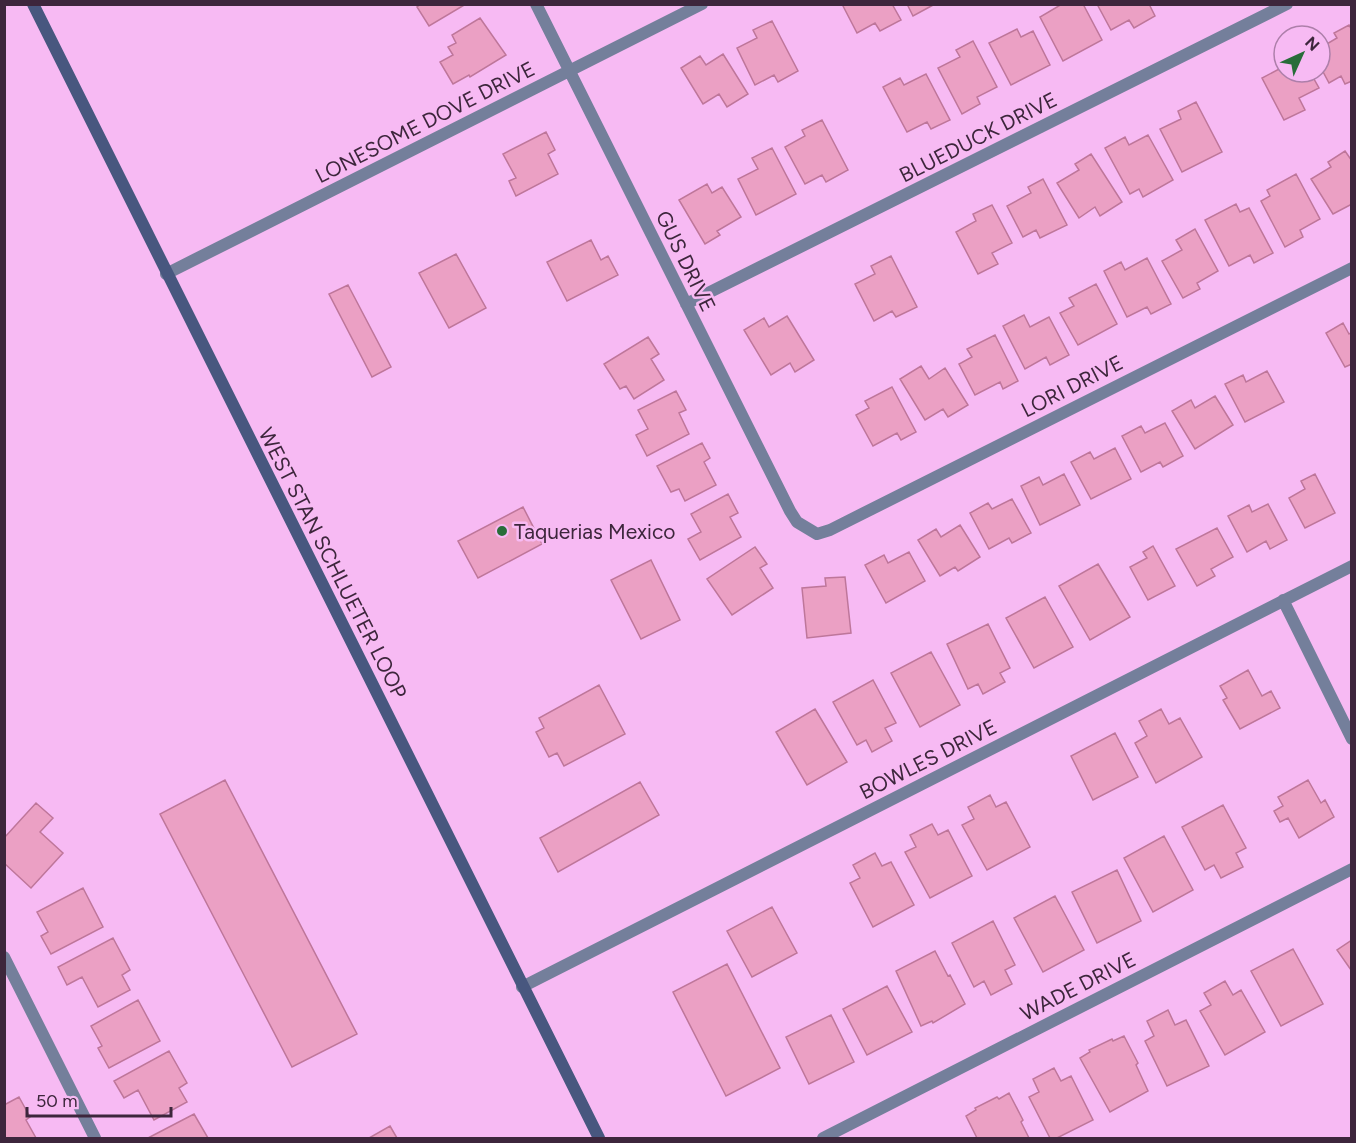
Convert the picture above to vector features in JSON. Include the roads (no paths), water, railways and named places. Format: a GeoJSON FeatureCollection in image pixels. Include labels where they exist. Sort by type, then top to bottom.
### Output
{"type":"FeatureCollection","features":[{"type":"Feature","properties":{"kind":"main road","name":"WEST STAN SCHLUETER LOOP"},"geometry":{"type":"LineString","coordinates":[[33,4],[599,1138]]}},
{"type":"Feature","properties":{"kind":"street","name":"GUS DRIVE"},"geometry":{"type":"LineString","coordinates":[[536,4],[790,510],[797,522],[808,530]]}},
{"type":"Feature","properties":{"kind":"street","name":"LONESOME DOVE DRIVE"},"geometry":{"type":"LineString","coordinates":[[166,274],[702,4]]}},
{"type":"Feature","properties":{"kind":"street","name":"BLUEDUCK DRIVE"},"geometry":{"type":"LineString","coordinates":[[686,304],[1287,4]]}},
{"type":"Feature","properties":{"kind":"street","name":"LORI DRIVE"},"geometry":{"type":"LineString","coordinates":[[808,530],[817,534],[830,530],[1352,268]]}},
{"type":"Feature","properties":{"kind":"street","name":"BOWLES DRIVE"},"geometry":{"type":"LineString","coordinates":[[522,987],[1352,566]]}},
{"type":"Feature","properties":{"kind":"street"},"geometry":{"type":"LineString","coordinates":[[1283,600],[1352,739]]}},
{"type":"Feature","properties":{"kind":"street","name":"WADE DRIVE"},"geometry":{"type":"LineString","coordinates":[[823,1138],[1352,869]]}},
{"type":"Feature","properties":{"kind":"street"},"geometry":{"type":"LineString","coordinates":[[4,957],[95,1138]]}},
{"type":"Feature","properties":{"kind":"place","name":"Taquerias Mexico"},"geometry":{"type":"Point","coordinates":[502,531]}}]}
